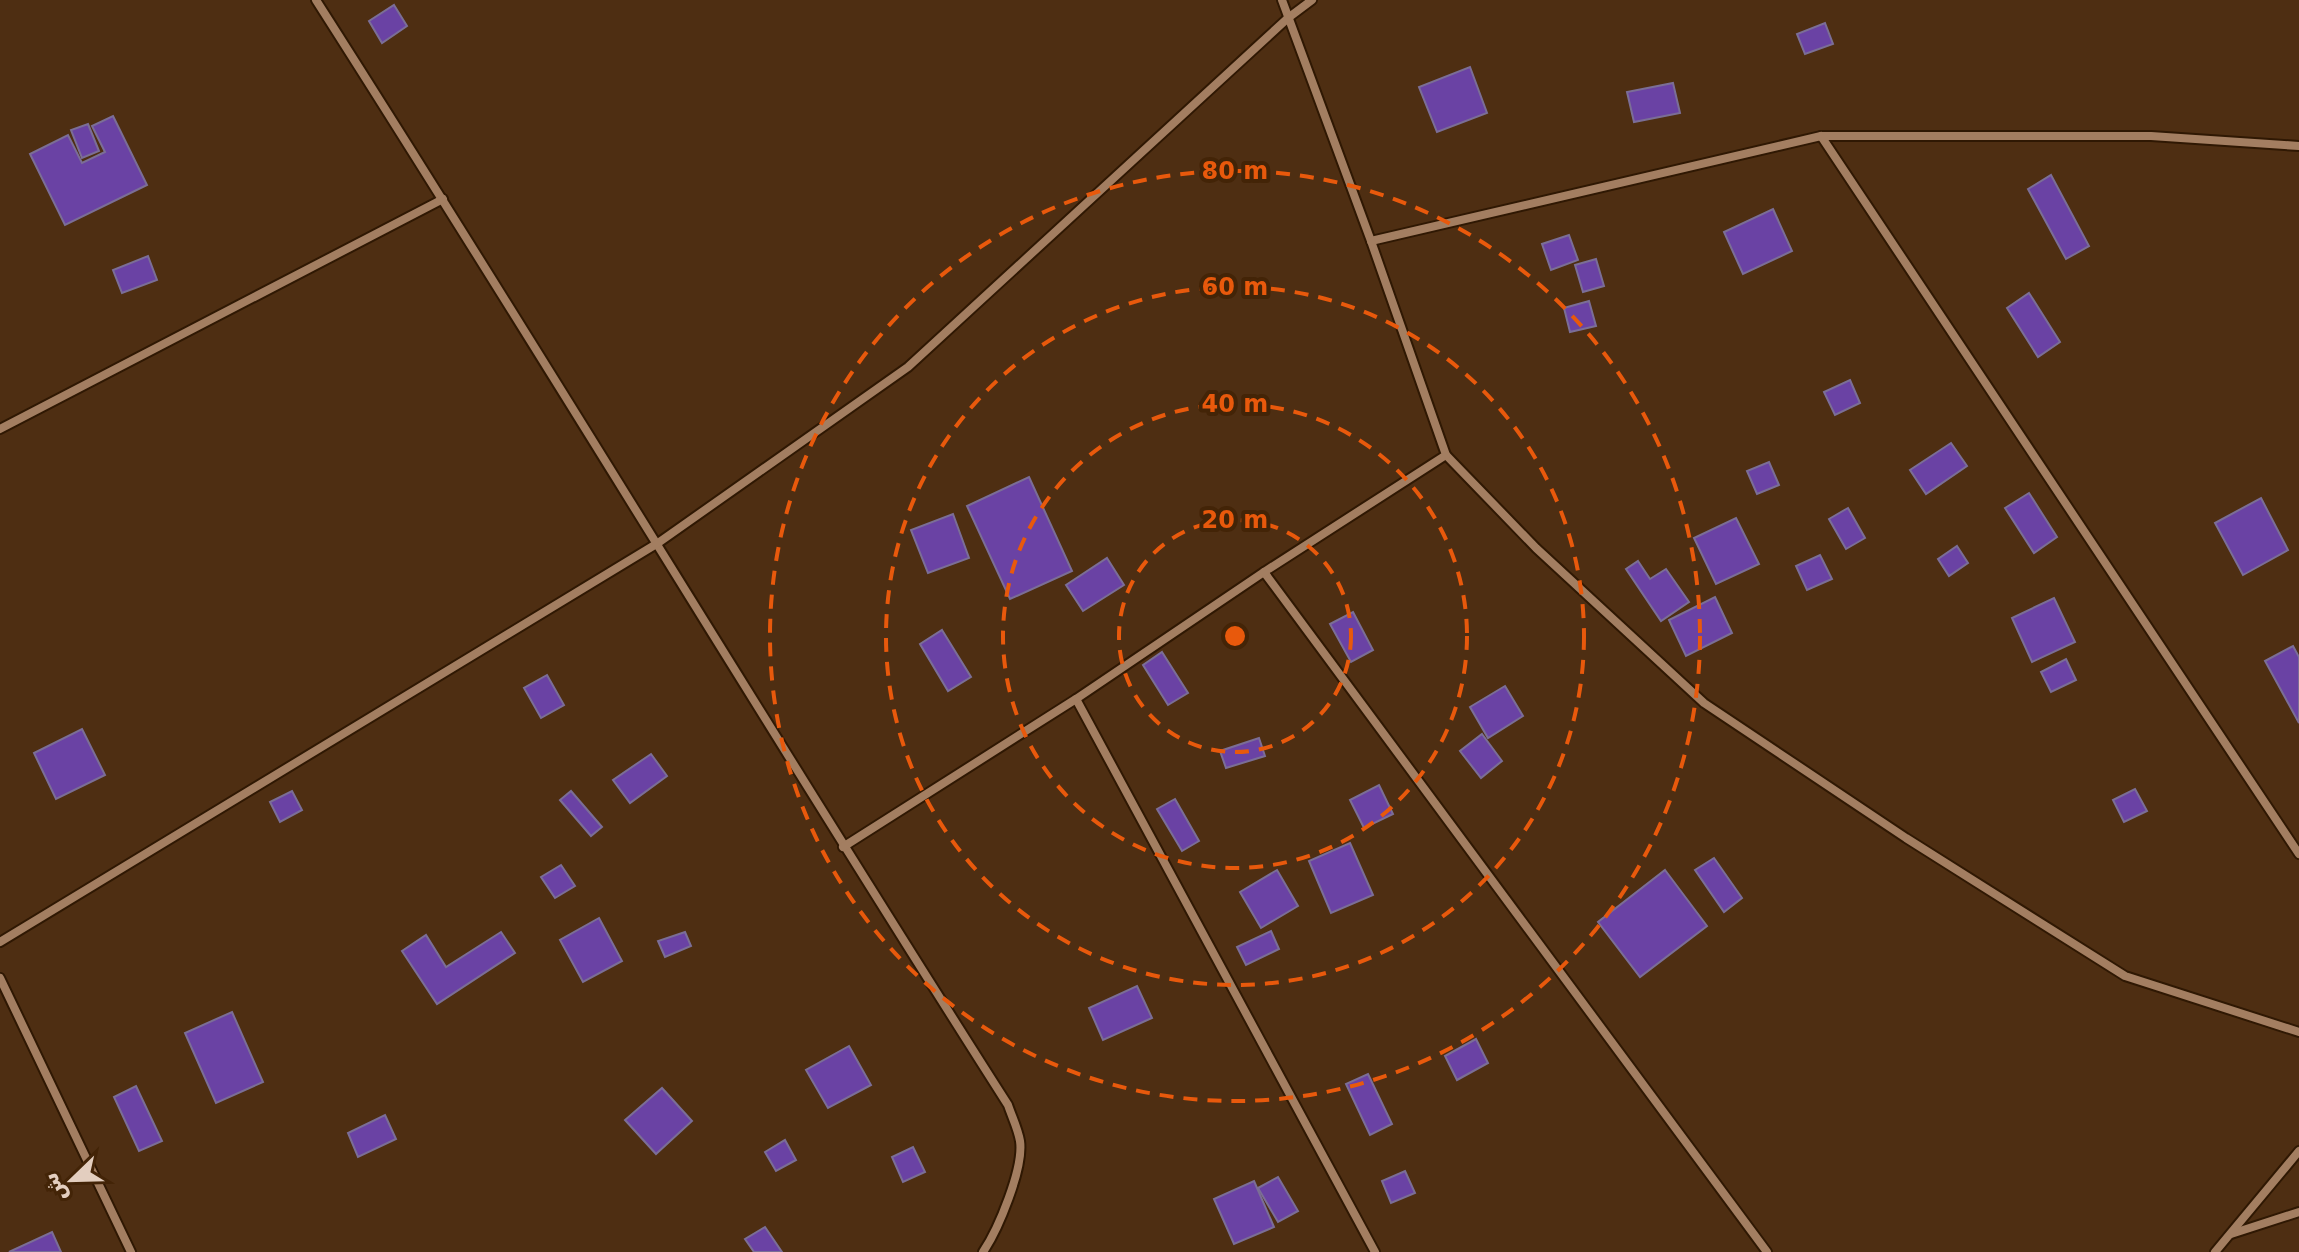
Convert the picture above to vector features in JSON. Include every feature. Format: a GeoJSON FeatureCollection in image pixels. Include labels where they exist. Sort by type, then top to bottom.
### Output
{"type":"FeatureCollection","features":[{"type":"Feature","properties":{"kind":"street"},"geometry":{"type":"LineString","coordinates":[[316,0],[658,543],[843,847],[1008,1105],[1020,1143],[1016,1176],[993,1237],[983,1252]]}},
{"type":"Feature","properties":{"kind":"street"},"geometry":{"type":"LineString","coordinates":[[1282,0],[1446,455],[1536,548],[1704,703],[1906,838],[2125,976],[2299,1032]]}},
{"type":"Feature","properties":{"kind":"street"},"geometry":{"type":"LineString","coordinates":[[0,942],[658,543],[908,367],[1288,18],[1312,0]]}},
{"type":"Feature","properties":{"kind":"street"},"geometry":{"type":"LineString","coordinates":[[1371,241],[1821,136],[2151,136],[2299,146]]}},
{"type":"Feature","properties":{"kind":"street"},"geometry":{"type":"LineString","coordinates":[[1821,136],[2299,854]]}},
{"type":"Feature","properties":{"kind":"street"},"geometry":{"type":"LineString","coordinates":[[0,429],[443,199]]}},
{"type":"Feature","properties":{"kind":"street"},"geometry":{"type":"LineString","coordinates":[[843,847],[1076,699],[1264,572],[1446,455]]}},
{"type":"Feature","properties":{"kind":"street"},"geometry":{"type":"LineString","coordinates":[[1264,572],[1767,1252]]}},
{"type":"Feature","properties":{"kind":"street"},"geometry":{"type":"LineString","coordinates":[[1076,699],[1375,1252]]}},
{"type":"Feature","properties":{"kind":"street"},"geometry":{"type":"LineString","coordinates":[[0,978],[131,1252]]}},
{"type":"Feature","properties":{"kind":"street"},"geometry":{"type":"LineString","coordinates":[[2215,1252],[2299,1151]]}},
{"type":"Feature","properties":{"kind":"street"},"geometry":{"type":"LineString","coordinates":[[2228,1235],[2299,1212]]}},
{"type":"Feature","properties":{"kind":"building"},"geometry":{"type":"Polygon","coordinates":[[[394,5],[407,26],[382,43],[369,21],[394,5]]]}},
{"type":"Feature","properties":{"kind":"building"},"geometry":{"type":"Polygon","coordinates":[[[1825,23],[1833,44],[1805,54],[1797,34],[1825,23]]]}},
{"type":"Feature","properties":{"kind":"building"},"geometry":{"type":"Polygon","coordinates":[[[1470,67],[1487,113],[1437,132],[1419,87],[1470,67]]]}},
{"type":"Feature","properties":{"kind":"building"},"geometry":{"type":"Polygon","coordinates":[[[1673,83],[1680,113],[1634,122],[1627,92],[1673,83]]]}},
{"type":"Feature","properties":{"kind":"building"},"geometry":{"type":"Polygon","coordinates":[[[113,116],[147,185],[65,225],[30,154],[68,135],[82,163],[105,152],[92,126],[113,116]]]}},
{"type":"Feature","properties":{"kind":"building"},"geometry":{"type":"Polygon","coordinates":[[[88,124],[99,151],[82,158],[71,130],[88,124]]]}},
{"type":"Feature","properties":{"kind":"building"},"geometry":{"type":"Polygon","coordinates":[[[2051,175],[2089,246],[2066,259],[2028,189],[2051,175]]]}},
{"type":"Feature","properties":{"kind":"building"},"geometry":{"type":"Polygon","coordinates":[[[1773,209],[1792,251],[1743,274],[1724,232],[1773,209]]]}},
{"type":"Feature","properties":{"kind":"building"},"geometry":{"type":"Polygon","coordinates":[[[1569,235],[1578,260],[1551,270],[1542,244],[1569,235]]]}},
{"type":"Feature","properties":{"kind":"building"},"geometry":{"type":"Polygon","coordinates":[[[148,256],[157,280],[122,293],[113,270],[148,256]]]}},
{"type":"Feature","properties":{"kind":"building"},"geometry":{"type":"Polygon","coordinates":[[[1596,259],[1604,286],[1583,292],[1575,265],[1596,259]]]}},
{"type":"Feature","properties":{"kind":"building"},"geometry":{"type":"Polygon","coordinates":[[[2029,293],[2060,342],[2038,357],[2007,308],[2029,293]]]}},
{"type":"Feature","properties":{"kind":"building"},"geometry":{"type":"Polygon","coordinates":[[[1589,301],[1596,326],[1570,332],[1564,308],[1589,301]]]}},
{"type":"Feature","properties":{"kind":"building"},"geometry":{"type":"Polygon","coordinates":[[[1850,380],[1860,403],[1835,415],[1824,392],[1850,380]]]}},
{"type":"Feature","properties":{"kind":"building"},"geometry":{"type":"Polygon","coordinates":[[[1951,443],[1967,466],[1926,494],[1910,470],[1951,443]]]}},
{"type":"Feature","properties":{"kind":"building"},"geometry":{"type":"Polygon","coordinates":[[[1769,462],[1779,485],[1757,494],[1747,471],[1769,462]]]}},
{"type":"Feature","properties":{"kind":"building"},"geometry":{"type":"Polygon","coordinates":[[[1029,477],[1072,571],[1010,599],[967,506],[1029,477]]]}},
{"type":"Feature","properties":{"kind":"building"},"geometry":{"type":"Polygon","coordinates":[[[2029,493],[2057,537],[2034,553],[2005,508],[2029,493]]]}},
{"type":"Feature","properties":{"kind":"building"},"geometry":{"type":"Polygon","coordinates":[[[2261,498],[2288,550],[2243,575],[2215,523],[2261,498]]]}},
{"type":"Feature","properties":{"kind":"building"},"geometry":{"type":"Polygon","coordinates":[[[1848,508],[1865,538],[1846,549],[1829,519],[1848,508]]]}},
{"type":"Feature","properties":{"kind":"building"},"geometry":{"type":"Polygon","coordinates":[[[953,514],[969,558],[928,573],[911,530],[953,514]]]}},
{"type":"Feature","properties":{"kind":"building"},"geometry":{"type":"Polygon","coordinates":[[[1736,518],[1759,564],[1716,584],[1694,538],[1736,518]]]}},
{"type":"Feature","properties":{"kind":"building"},"geometry":{"type":"Polygon","coordinates":[[[1957,546],[1968,563],[1949,576],[1938,559],[1957,546]]]}},
{"type":"Feature","properties":{"kind":"building"},"geometry":{"type":"Polygon","coordinates":[[[1820,555],[1832,579],[1807,590],[1796,566],[1820,555]]]}},
{"type":"Feature","properties":{"kind":"building"},"geometry":{"type":"Polygon","coordinates":[[[1107,558],[1124,585],[1083,611],[1066,585],[1107,558]]]}},
{"type":"Feature","properties":{"kind":"building"},"geometry":{"type":"Polygon","coordinates":[[[1638,561],[1650,579],[1666,569],[1689,602],[1661,621],[1626,569],[1638,561]]]}},
{"type":"Feature","properties":{"kind":"building"},"geometry":{"type":"Polygon","coordinates":[[[1715,597],[1732,633],[1686,656],[1669,620],[1715,597]]]}},
{"type":"Feature","properties":{"kind":"building"},"geometry":{"type":"Polygon","coordinates":[[[2054,598],[2075,642],[2032,662],[2012,618],[2054,598]]]}},
{"type":"Feature","properties":{"kind":"building"},"geometry":{"type":"Polygon","coordinates":[[[1353,612],[1373,650],[1351,662],[1330,624],[1353,612]]]}},
{"type":"Feature","properties":{"kind":"building"},"geometry":{"type":"Polygon","coordinates":[[[942,630],[971,677],[948,691],[920,644],[942,630]]]}},
{"type":"Feature","properties":{"kind":"building"},"geometry":{"type":"Polygon","coordinates":[[[2293,646],[2299,657],[2299,723],[2265,661],[2293,646]]]}},
{"type":"Feature","properties":{"kind":"building"},"geometry":{"type":"Polygon","coordinates":[[[1162,652],[1188,693],[1168,705],[1143,665],[1162,652]]]}},
{"type":"Feature","properties":{"kind":"building"},"geometry":{"type":"Polygon","coordinates":[[[2066,659],[2076,680],[2051,692],[2041,672],[2066,659]]]}},
{"type":"Feature","properties":{"kind":"building"},"geometry":{"type":"Polygon","coordinates":[[[547,675],[564,705],[541,718],[524,688],[547,675]]]}},
{"type":"Feature","properties":{"kind":"building"},"geometry":{"type":"Polygon","coordinates":[[[1505,686],[1523,716],[1488,738],[1470,707],[1505,686]]]}},
{"type":"Feature","properties":{"kind":"building"},"geometry":{"type":"Polygon","coordinates":[[[82,729],[105,775],[56,799],[34,753],[82,729]]]}},
{"type":"Feature","properties":{"kind":"building"},"geometry":{"type":"Polygon","coordinates":[[[1482,734],[1502,761],[1481,778],[1460,751],[1482,734]]]}},
{"type":"Feature","properties":{"kind":"building"},"geometry":{"type":"Polygon","coordinates":[[[1259,738],[1265,756],[1226,768],[1220,751],[1259,738]]]}},
{"type":"Feature","properties":{"kind":"building"},"geometry":{"type":"Polygon","coordinates":[[[651,754],[667,776],[630,803],[613,780],[651,754]]]}},
{"type":"Feature","properties":{"kind":"building"},"geometry":{"type":"Polygon","coordinates":[[[1379,785],[1393,814],[1364,828],[1350,800],[1379,785]]]}},
{"type":"Feature","properties":{"kind":"building"},"geometry":{"type":"Polygon","coordinates":[[[2135,789],[2147,811],[2124,822],[2113,800],[2135,789]]]}},
{"type":"Feature","properties":{"kind":"building"},"geometry":{"type":"Polygon","coordinates":[[[292,791],[302,810],[280,822],[270,802],[292,791]]]}},
{"type":"Feature","properties":{"kind":"building"},"geometry":{"type":"Polygon","coordinates":[[[571,791],[602,827],[591,836],[560,800],[571,791]]]}},
{"type":"Feature","properties":{"kind":"building"},"geometry":{"type":"Polygon","coordinates":[[[1175,799],[1199,841],[1182,851],[1157,809],[1175,799]]]}},
{"type":"Feature","properties":{"kind":"building"},"geometry":{"type":"Polygon","coordinates":[[[1350,843],[1373,895],[1331,913],[1309,861],[1350,843]]]}},
{"type":"Feature","properties":{"kind":"building"},"geometry":{"type":"Polygon","coordinates":[[[1714,858],[1742,898],[1724,912],[1695,870],[1714,858]]]}},
{"type":"Feature","properties":{"kind":"building"},"geometry":{"type":"Polygon","coordinates":[[[561,865],[575,886],[555,898],[541,877],[561,865]]]}},
{"type":"Feature","properties":{"kind":"building"},"geometry":{"type":"Polygon","coordinates":[[[1277,870],[1298,906],[1261,928],[1240,892],[1277,870]]]}},
{"type":"Feature","properties":{"kind":"building"},"geometry":{"type":"Polygon","coordinates":[[[1665,870],[1707,926],[1640,977],[1598,922],[1665,870]]]}},
{"type":"Feature","properties":{"kind":"building"},"geometry":{"type":"Polygon","coordinates":[[[599,918],[622,961],[583,982],[560,940],[599,918]]]}},
{"type":"Feature","properties":{"kind":"building"},"geometry":{"type":"Polygon","coordinates":[[[1271,931],[1279,949],[1246,965],[1237,947],[1271,931]]]}},
{"type":"Feature","properties":{"kind":"building"},"geometry":{"type":"Polygon","coordinates":[[[501,932],[515,953],[437,1004],[402,951],[426,935],[446,967],[501,932]]]}},
{"type":"Feature","properties":{"kind":"building"},"geometry":{"type":"Polygon","coordinates":[[[685,932],[691,946],[665,957],[658,941],[685,932]]]}},
{"type":"Feature","properties":{"kind":"building"},"geometry":{"type":"Polygon","coordinates":[[[1137,986],[1152,1018],[1103,1040],[1089,1008],[1137,986]]]}},
{"type":"Feature","properties":{"kind":"building"},"geometry":{"type":"Polygon","coordinates":[[[232,1012],[263,1082],[216,1103],[185,1033],[232,1012]]]}},
{"type":"Feature","properties":{"kind":"building"},"geometry":{"type":"Polygon","coordinates":[[[1476,1039],[1488,1063],[1457,1080],[1445,1056],[1476,1039]]]}},
{"type":"Feature","properties":{"kind":"building"},"geometry":{"type":"Polygon","coordinates":[[[849,1046],[871,1085],[828,1108],[806,1070],[849,1046]]]}},
{"type":"Feature","properties":{"kind":"building"},"geometry":{"type":"Polygon","coordinates":[[[1368,1074],[1392,1124],[1370,1135],[1346,1084],[1368,1074]]]}},
{"type":"Feature","properties":{"kind":"building"},"geometry":{"type":"Polygon","coordinates":[[[136,1086],[162,1141],[139,1151],[114,1097],[136,1086]]]}},
{"type":"Feature","properties":{"kind":"building"},"geometry":{"type":"Polygon","coordinates":[[[662,1088],[692,1121],[656,1154],[625,1120],[662,1088]]]}},
{"type":"Feature","properties":{"kind":"building"},"geometry":{"type":"Polygon","coordinates":[[[385,1115],[396,1139],[358,1157],[348,1133],[385,1115]]]}},
{"type":"Feature","properties":{"kind":"building"},"geometry":{"type":"Polygon","coordinates":[[[785,1140],[796,1160],[776,1171],[765,1152],[785,1140]]]}},
{"type":"Feature","properties":{"kind":"building"},"geometry":{"type":"Polygon","coordinates":[[[913,1147],[925,1172],[903,1182],[892,1157],[913,1147]]]}},
{"type":"Feature","properties":{"kind":"building"},"geometry":{"type":"Polygon","coordinates":[[[1405,1171],[1415,1193],[1391,1203],[1382,1181],[1405,1171]]]}},
{"type":"Feature","properties":{"kind":"building"},"geometry":{"type":"Polygon","coordinates":[[[1278,1177],[1298,1211],[1278,1222],[1258,1188],[1278,1177]]]}},
{"type":"Feature","properties":{"kind":"building"},"geometry":{"type":"Polygon","coordinates":[[[1254,1181],[1274,1227],[1234,1244],[1214,1199],[1254,1181]]]}},
{"type":"Feature","properties":{"kind":"building"},"geometry":{"type":"Polygon","coordinates":[[[765,1227],[782,1252],[754,1252],[745,1239],[765,1227]]]}},
{"type":"Feature","properties":{"kind":"building"},"geometry":{"type":"Polygon","coordinates":[[[52,1232],[61,1252],[9,1252],[52,1232]]]}}]}
